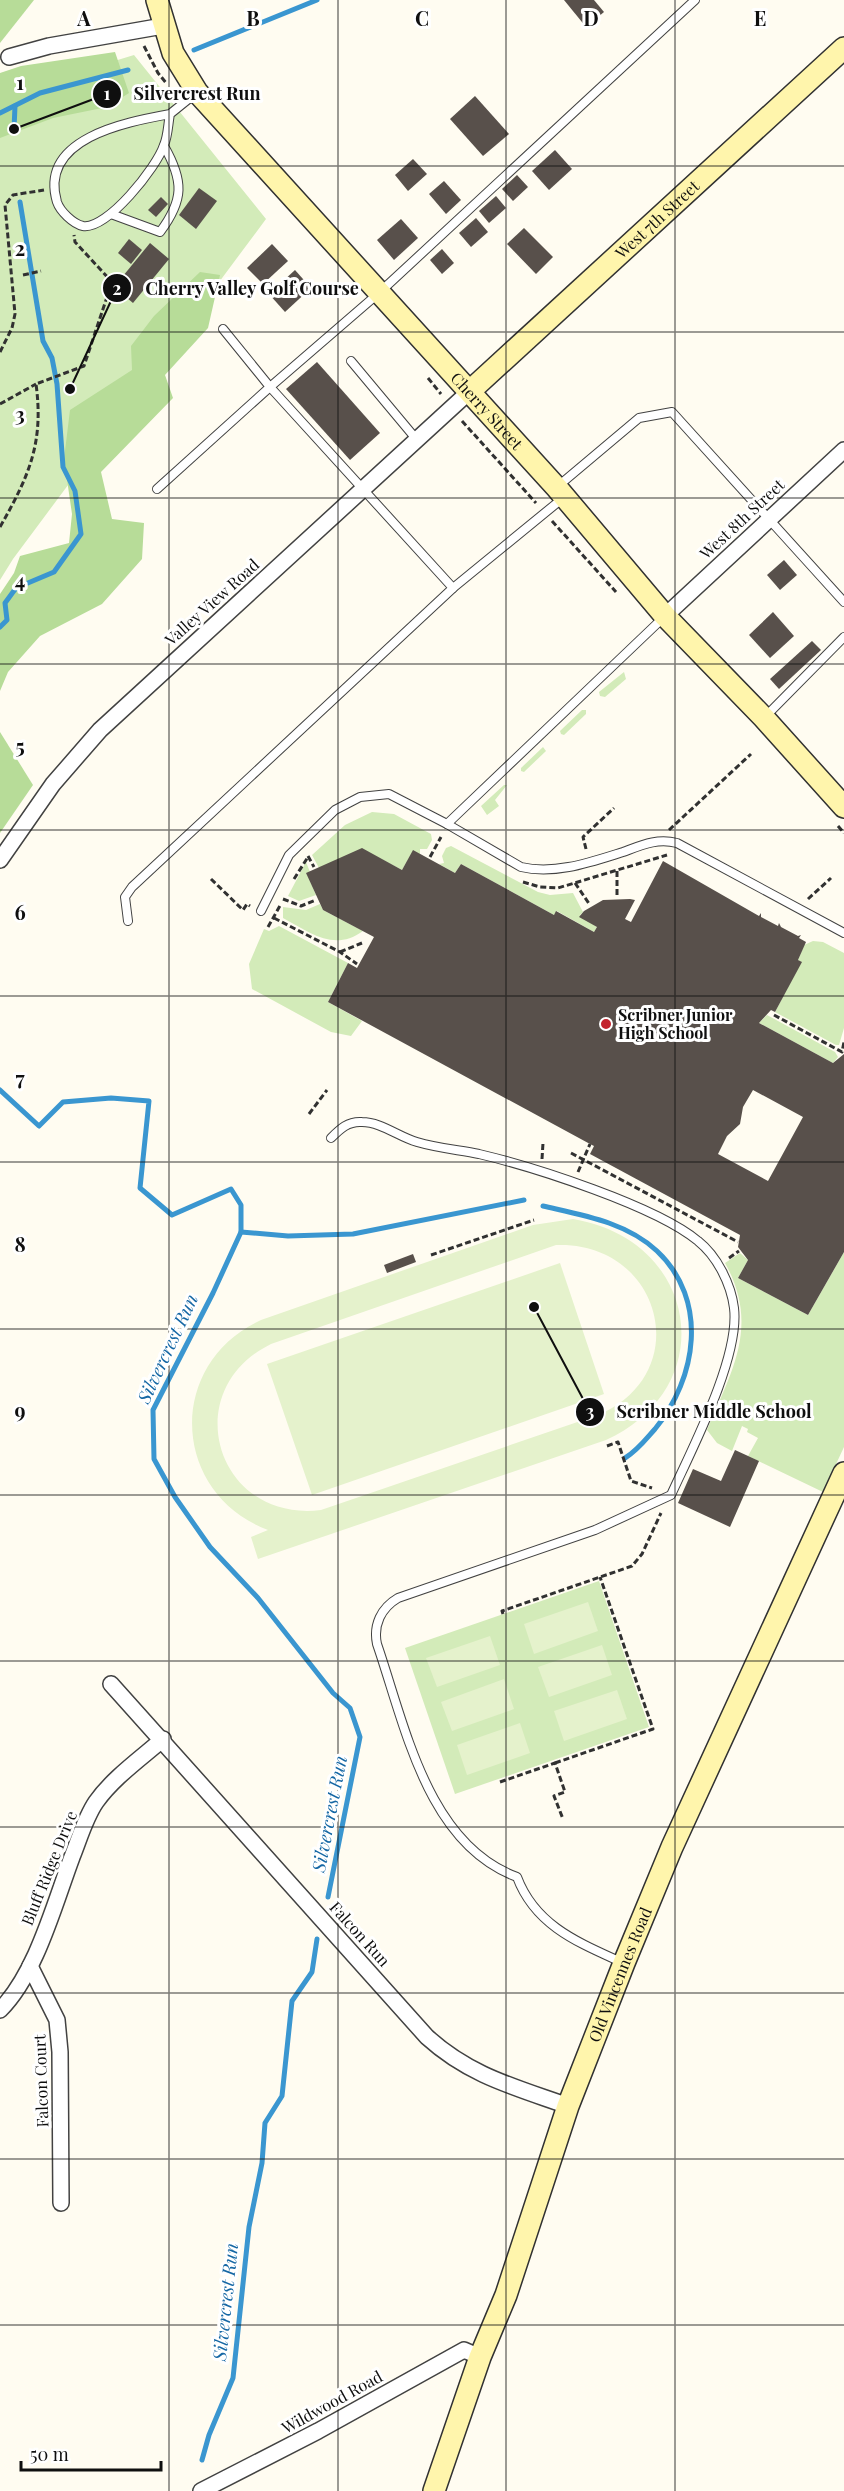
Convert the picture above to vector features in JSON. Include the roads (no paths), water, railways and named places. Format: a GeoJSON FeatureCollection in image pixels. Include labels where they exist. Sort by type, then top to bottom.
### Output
{"type":"FeatureCollection","features":[{"type":"Feature","properties":{"kind":"street","name":"Cherry Street"},"geometry":{"type":"LineString","coordinates":[[157,0],[163,26],[183,73],[197,92],[470,391],[561,493],[665,616],[764,718],[844,807]]}},
{"type":"Feature","properties":{"kind":"street"},"geometry":{"type":"LineString","coordinates":[[9,57],[49,46],[163,26]]}},
{"type":"Feature","properties":{"kind":"street","name":"West 7th Street"},"geometry":{"type":"LineString","coordinates":[[470,391],[844,48]]}},
{"type":"Feature","properties":{"kind":"street","name":"Valley View Road"},"geometry":{"type":"LineString","coordinates":[[0,860],[53,784],[100,730],[470,391]]}},
{"type":"Feature","properties":{"kind":"street","name":"West 8th Street"},"geometry":{"type":"LineString","coordinates":[[665,616],[769,517],[844,450]]}},
{"type":"Feature","properties":{"kind":"street","name":"Old Vincennes Road"},"geometry":{"type":"LineString","coordinates":[[434,2491],[480,2357],[506,2295],[568,2106],[624,1963],[672,1846],[844,1473]]}},
{"type":"Feature","properties":{"kind":"street","name":"Falcon Run"},"geometry":{"type":"LineString","coordinates":[[111,1684],[163,1739],[427,2037],[450,2058],[479,2074],[568,2106]]}},
{"type":"Feature","properties":{"kind":"street","name":"Bluff Ridge Drive"},"geometry":{"type":"LineString","coordinates":[[0,2010],[22,1981],[30,1965],[63,1876],[95,1803],[122,1774],[163,1739]]}},
{"type":"Feature","properties":{"kind":"street","name":"Falcon Court"},"geometry":{"type":"LineString","coordinates":[[30,1965],[57,2020],[60,2052],[61,2203]]}},
{"type":"Feature","properties":{"kind":"street","name":"Wildwood Road"},"geometry":{"type":"LineString","coordinates":[[201,2491],[318,2432],[464,2350],[480,2357]]}},
{"type":"Feature","properties":{"kind":"lane"},"geometry":{"type":"LineString","coordinates":[[157,489],[380,292],[695,0]]}},
{"type":"Feature","properties":{"kind":"lane"},"geometry":{"type":"LineString","coordinates":[[170,114],[164,147],[142,182],[111,214],[88,226],[81,226],[71,220],[59,207],[54,188],[55,176],[64,158],[82,141],[104,129],[170,114],[197,92]]}},
{"type":"Feature","properties":{"kind":"lane"},"geometry":{"type":"LineString","coordinates":[[111,214],[160,232],[175,212],[180,188],[176,166],[164,147]]}},
{"type":"Feature","properties":{"kind":"lane"},"geometry":{"type":"LineString","coordinates":[[223,329],[270,387],[362,491],[453,588]]}},
{"type":"Feature","properties":{"kind":"lane"},"geometry":{"type":"LineString","coordinates":[[351,361],[417,440]]}},
{"type":"Feature","properties":{"kind":"lane"},"geometry":{"type":"LineString","coordinates":[[128,921],[125,897],[132,887],[453,588],[561,493],[639,418],[672,412],[844,602]]}},
{"type":"Feature","properties":{"kind":"lane"},"geometry":{"type":"LineString","coordinates":[[447,824],[665,616]]}},
{"type":"Feature","properties":{"kind":"lane"},"geometry":{"type":"LineString","coordinates":[[764,718],[844,637]]}},
{"type":"Feature","properties":{"kind":"lane"},"geometry":{"type":"LineString","coordinates":[[261,910],[289,855],[335,810],[360,797],[389,794],[447,824],[521,867],[548,869],[590,862],[655,841],[667,841],[706,857],[844,933]]}},
{"type":"Feature","properties":{"kind":"lane"},"geometry":{"type":"LineString","coordinates":[[331,1138],[350,1123],[368,1122],[414,1141],[510,1162],[625,1203],[685,1231],[706,1248],[727,1283],[734,1307],[732,1348],[669,1497],[595,1530],[405,1595],[387,1605],[378,1620],[377,1644],[428,1790],[447,1820],[485,1860],[497,1869],[517,1877],[532,1906],[562,1934],[624,1963]]}},
{"type":"Feature","properties":{"kind":"waterway"},"geometry":{"type":"LineString","coordinates":[[194,50],[317,0]]}},
{"type":"Feature","properties":{"kind":"waterway"},"geometry":{"type":"LineString","coordinates":[[0,113],[40,93],[128,70]]}},
{"type":"Feature","properties":{"kind":"waterway","name":"Silvercrest Run"},"geometry":{"type":"LineString","coordinates":[[14,129],[15,106]]}},
{"type":"Feature","properties":{"kind":"waterway","name":"Silvercrest Run"},"geometry":{"type":"LineString","coordinates":[[0,627],[7,620],[5,603],[16,588],[54,572],[81,534],[75,491],[63,467],[57,384],[52,358],[43,341],[20,202]]}},
{"type":"Feature","properties":{"kind":"waterway","name":"Silvercrest Run"},"geometry":{"type":"LineString","coordinates":[[0,1090],[39,1126],[63,1102],[111,1098],[149,1101],[140,1188],[172,1215],[231,1189],[241,1205],[241,1232],[213,1293],[153,1410],[154,1459],[175,1497],[210,1547],[258,1598],[333,1693],[350,1708],[360,1737],[328,1897]]}},
{"type":"Feature","properties":{"kind":"waterway"},"geometry":{"type":"LineString","coordinates":[[241,1232],[288,1236],[353,1234],[524,1200]]}},
{"type":"Feature","properties":{"kind":"waterway"},"geometry":{"type":"LineString","coordinates":[[543,1206],[603,1221],[632,1233],[657,1251],[674,1271],[685,1292],[690,1315],[691,1339],[688,1363],[680,1387],[669,1409],[655,1429],[625,1458]]}},
{"type":"Feature","properties":{"kind":"waterway","name":"Silvercrest Run"},"geometry":{"type":"LineString","coordinates":[[202,2460],[209,2435],[233,2378],[249,2227],[262,2163],[265,2123],[282,2096],[292,2001],[312,1972],[317,1939]]}},
{"type":"Feature","properties":{"kind":"place","name":"Silvercrest Run"},"geometry":{"type":"Point","coordinates":[14,129]}},
{"type":"Feature","properties":{"kind":"place","name":"Cherry Valley Golf Course"},"geometry":{"type":"Point","coordinates":[70,389]}},
{"type":"Feature","properties":{"kind":"place","name":"Scribner Junior High School"},"geometry":{"type":"Point","coordinates":[606,1024]}},
{"type":"Feature","properties":{"kind":"place","name":"Scribner Middle School"},"geometry":{"type":"Point","coordinates":[534,1307]}}]}
